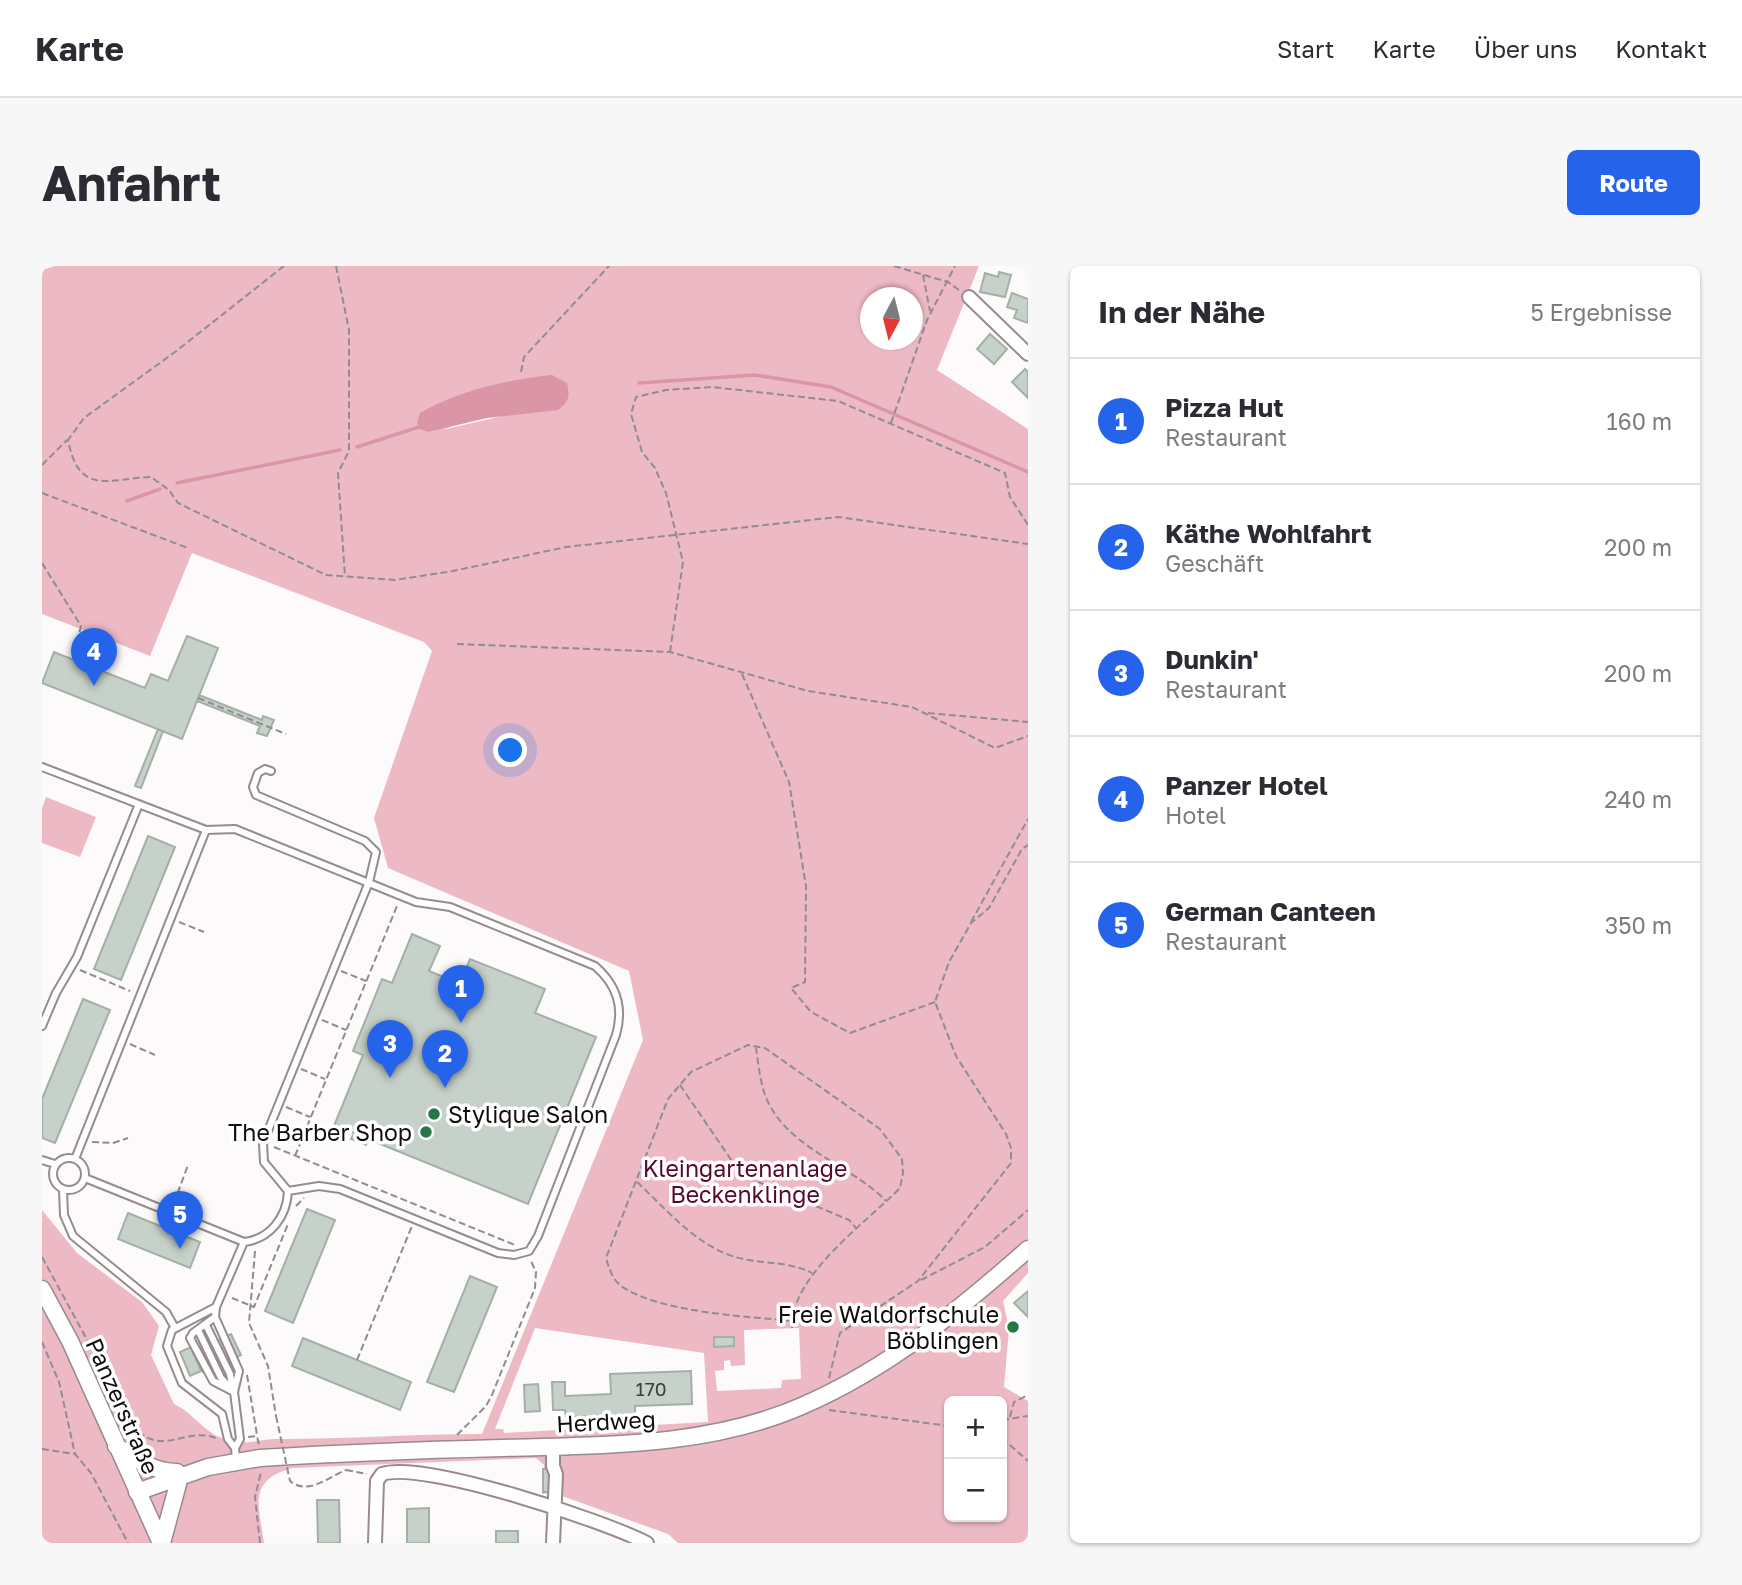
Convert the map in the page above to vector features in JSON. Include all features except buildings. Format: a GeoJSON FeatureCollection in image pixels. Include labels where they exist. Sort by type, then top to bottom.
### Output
{"type":"FeatureCollection","features":[{"type":"Feature","properties":{"kind":"street"},"geometry":{"type":"LineString","coordinates":[[969,297],[1028,354]]}},
{"type":"Feature","properties":{"kind":"street","name":"Herdweg"},"geometry":{"type":"LineString","coordinates":[[137,1492],[235,1455],[664,1441],[751,1425],[803,1406],[887,1362],[924,1337],[1028,1249]]}},
{"type":"Feature","properties":{"kind":"street","name":"Panzerstraße"},"geometry":{"type":"LineString","coordinates":[[42,1289],[69,1341],[161,1543]]}},
{"type":"Feature","properties":{"kind":"street"},"geometry":{"type":"LineString","coordinates":[[551,1443],[553,1466],[549,1474],[549,1493],[553,1506],[553,1543]]}},
{"type":"Feature","properties":{"kind":"street"},"geometry":{"type":"LineString","coordinates":[[116,1446],[162,1471],[190,1472]]}},
{"type":"Feature","properties":{"kind":"street"},"geometry":{"type":"LineString","coordinates":[[375,1543],[376,1481],[382,1474],[390,1471],[420,1472],[453,1479],[553,1506],[647,1543]]}},
{"type":"Feature","properties":{"kind":"street"},"geometry":{"type":"LineString","coordinates":[[137,1492],[158,1493],[178,1484],[190,1472]]}},
{"type":"Feature","properties":{"kind":"street"},"geometry":{"type":"LineString","coordinates":[[161,1543],[178,1484]]}},
{"type":"Feature","properties":{"kind":"lane"},"geometry":{"type":"LineString","coordinates":[[42,766],[206,830],[235,829],[416,902],[450,907],[595,966],[613,985],[621,1010],[617,1035],[538,1236],[527,1251],[514,1255],[498,1253],[330,1186],[288,1191]]}},
{"type":"Feature","properties":{"kind":"lane"},"geometry":{"type":"LineString","coordinates":[[271,771],[265,769],[258,773],[253,787],[256,795],[372,845],[376,860],[263,1143],[264,1162],[288,1191]]}},
{"type":"Feature","properties":{"kind":"lane"},"geometry":{"type":"LineString","coordinates":[[42,1026],[55,993],[71,967],[139,804]]}},
{"type":"Feature","properties":{"kind":"lane"},"geometry":{"type":"LineString","coordinates":[[75,1159],[206,830]]}},
{"type":"Feature","properties":{"kind":"lane"},"geometry":{"type":"LineString","coordinates":[[42,1160],[55,1164],[68,1157],[75,1159],[85,1170],[85,1178],[79,1187],[63,1190]]}},
{"type":"Feature","properties":{"kind":"lane"},"geometry":{"type":"LineString","coordinates":[[55,1164],[52,1176],[63,1190],[64,1215],[73,1236],[166,1312],[176,1328]]}},
{"type":"Feature","properties":{"kind":"lane"},"geometry":{"type":"LineString","coordinates":[[85,1178],[244,1242],[253,1241],[278,1223],[288,1191]]}},
{"type":"Feature","properties":{"kind":"lane"},"geometry":{"type":"LineString","coordinates":[[234,1392],[239,1370],[215,1317],[216,1307],[244,1242]]}},
{"type":"Feature","properties":{"kind":"lane"},"geometry":{"type":"LineString","coordinates":[[216,1307],[176,1328],[169,1334],[167,1346],[178,1374],[190,1391],[222,1415],[235,1455]]}},
{"type":"Feature","properties":{"kind":"lane"},"geometry":{"type":"LineString","coordinates":[[215,1317],[190,1338],[213,1381],[234,1392]]}},
{"type":"Feature","properties":{"kind":"lane"},"geometry":{"type":"LineString","coordinates":[[206,1325],[230,1374],[240,1439],[235,1455]]}},
{"type":"Feature","properties":{"kind":"lane"},"geometry":{"type":"LineString","coordinates":[[198,1330],[221,1378],[234,1392]]}},
{"type":"Feature","properties":{"kind":"path"},"geometry":{"type":"LineString","coordinates":[[42,465],[68,440],[84,418],[175,352],[284,266]]}},
{"type":"Feature","properties":{"kind":"path"},"geometry":{"type":"LineString","coordinates":[[336,266],[349,330],[349,451],[338,473],[345,579]]}},
{"type":"Feature","properties":{"kind":"path"},"geometry":{"type":"LineString","coordinates":[[521,372],[524,358],[609,266]]}},
{"type":"Feature","properties":{"kind":"path"},"geometry":{"type":"LineString","coordinates":[[894,266],[947,282],[969,297]]}},
{"type":"Feature","properties":{"kind":"path"},"geometry":{"type":"LineString","coordinates":[[891,423],[931,312],[956,266]]}},
{"type":"Feature","properties":{"kind":"path"},"geometry":{"type":"LineString","coordinates":[[923,274],[931,312]]}},
{"type":"Feature","properties":{"kind":"path"},"geometry":{"type":"LineString","coordinates":[[670,652],[683,562],[666,494],[655,468],[642,452],[635,431],[631,414],[636,397],[666,390],[712,387],[838,401],[1004,472],[1010,496],[1028,525]]}},
{"type":"Feature","properties":{"kind":"path"},"geometry":{"type":"LineString","coordinates":[[68,440],[72,461],[84,475],[99,483],[151,477],[169,490],[178,503],[326,575],[345,579],[395,580],[453,571],[566,547],[838,517],[1028,544]]}},
{"type":"Feature","properties":{"kind":"path"},"geometry":{"type":"LineString","coordinates":[[42,493],[188,548]]}},
{"type":"Feature","properties":{"kind":"path"},"geometry":{"type":"LineString","coordinates":[[42,563],[81,626],[78,638]]}},
{"type":"Feature","properties":{"kind":"path"},"geometry":{"type":"LineString","coordinates":[[457,644],[670,652],[808,691],[912,707],[995,748],[1028,736]]}},
{"type":"Feature","properties":{"kind":"path"},"geometry":{"type":"LineString","coordinates":[[742,673],[789,782],[806,886],[806,982],[791,988],[811,1012],[850,1033],[935,1002]]}},
{"type":"Feature","properties":{"kind":"path"},"geometry":{"type":"LineString","coordinates":[[198,698],[286,734]]}},
{"type":"Feature","properties":{"kind":"path"},"geometry":{"type":"LineString","coordinates":[[926,713],[1028,722]]}},
{"type":"Feature","properties":{"kind":"path"},"geometry":{"type":"LineString","coordinates":[[918,1281],[1011,1163],[1011,1148],[1006,1134],[956,1056],[935,1002],[949,962],[1028,818]]}},
{"type":"Feature","properties":{"kind":"path"},"geometry":{"type":"LineString","coordinates":[[971,923],[989,908],[1022,849],[1028,845]]}},
{"type":"Feature","properties":{"kind":"path"},"geometry":{"type":"LineString","coordinates":[[295,1156],[401,895]]}},
{"type":"Feature","properties":{"kind":"path"},"geometry":{"type":"LineString","coordinates":[[171,919],[204,932]]}},
{"type":"Feature","properties":{"kind":"path"},"geometry":{"type":"LineString","coordinates":[[71,967],[141,995]]}},
{"type":"Feature","properties":{"kind":"path"},"geometry":{"type":"LineString","coordinates":[[334,968],[366,981]]}},
{"type":"Feature","properties":{"kind":"path"},"geometry":{"type":"LineString","coordinates":[[314,1017],[347,1030]]}},
{"type":"Feature","properties":{"kind":"path"},"geometry":{"type":"LineString","coordinates":[[123,1041],[155,1055]]}},
{"type":"Feature","properties":{"kind":"path"},"geometry":{"type":"LineString","coordinates":[[792,1321],[717,1314],[658,1301],[620,1285],[606,1258],[668,1099],[691,1072],[748,1045],[765,1048],[792,1065],[880,1129],[902,1159],[900,1188],[813,1274],[800,1292],[792,1328]]}},
{"type":"Feature","properties":{"kind":"path"},"geometry":{"type":"LineString","coordinates":[[755,1046],[766,1097],[781,1121],[796,1136],[887,1201]]}},
{"type":"Feature","properties":{"kind":"path"},"geometry":{"type":"LineString","coordinates":[[294,1066],[326,1079]]}},
{"type":"Feature","properties":{"kind":"path"},"geometry":{"type":"LineString","coordinates":[[680,1085],[732,1161],[749,1178],[849,1220],[857,1228]]}},
{"type":"Feature","properties":{"kind":"path"},"geometry":{"type":"LineString","coordinates":[[279,1104],[311,1117]]}},
{"type":"Feature","properties":{"kind":"path"},"geometry":{"type":"LineString","coordinates":[[83,1141],[113,1143],[128,1138]]}},
{"type":"Feature","properties":{"kind":"path"},"geometry":{"type":"LineString","coordinates":[[263,1143],[527,1251],[536,1272],[535,1288],[492,1395],[486,1406],[457,1435],[457,1449]]}},
{"type":"Feature","properties":{"kind":"path"},"geometry":{"type":"LineString","coordinates":[[165,1228],[188,1165]]}},
{"type":"Feature","properties":{"kind":"path"},"geometry":{"type":"LineString","coordinates":[[636,1181],[701,1241],[716,1250],[735,1257],[796,1265],[813,1274]]}},
{"type":"Feature","properties":{"kind":"path"},"geometry":{"type":"LineString","coordinates":[[295,1207],[307,1196]]}},
{"type":"Feature","properties":{"kind":"path"},"geometry":{"type":"LineString","coordinates":[[828,1393],[840,1334],[918,1281],[985,1247],[1028,1210]]}},
{"type":"Feature","properties":{"kind":"path"},"geometry":{"type":"LineString","coordinates":[[227,1305],[229,1297],[254,1307],[290,1219]]}},
{"type":"Feature","properties":{"kind":"path"},"geometry":{"type":"LineString","coordinates":[[358,1360],[415,1219]]}},
{"type":"Feature","properties":{"kind":"path"},"geometry":{"type":"LineString","coordinates":[[253,1241],[256,1255],[249,1324],[268,1366],[290,1481],[295,1486],[312,1486],[346,1470],[368,1474],[376,1481]]}},
{"type":"Feature","properties":{"kind":"path"},"geometry":{"type":"LineString","coordinates":[[42,1257],[134,1426],[144,1438],[160,1443],[206,1434],[218,1439],[228,1439]]}},
{"type":"Feature","properties":{"kind":"path"},"geometry":{"type":"LineString","coordinates":[[42,1342],[59,1382],[75,1454],[91,1473],[128,1543]]}},
{"type":"Feature","properties":{"kind":"path"},"geometry":{"type":"LineString","coordinates":[[246,1370],[250,1380],[249,1397],[257,1436],[266,1453],[255,1497],[260,1543]]}},
{"type":"Feature","properties":{"kind":"path"},"geometry":{"type":"LineString","coordinates":[[1010,1417],[1014,1402],[1028,1395]]}},
{"type":"Feature","properties":{"kind":"path"},"geometry":{"type":"LineString","coordinates":[[803,1406],[944,1425]]}},
{"type":"Feature","properties":{"kind":"path"},"geometry":{"type":"LineString","coordinates":[[1007,1418],[1028,1416]]}},
{"type":"Feature","properties":{"kind":"path"},"geometry":{"type":"LineString","coordinates":[[240,1439],[257,1436]]}},
{"type":"Feature","properties":{"kind":"path"},"geometry":{"type":"LineString","coordinates":[[1007,1442],[1028,1461]]}},
{"type":"Feature","properties":{"kind":"path"},"geometry":{"type":"LineString","coordinates":[[266,1453],[286,1448]]}},
{"type":"Feature","properties":{"kind":"path"},"geometry":{"type":"LineString","coordinates":[[42,1449],[75,1454]]}},
{"type":"Feature","properties":{"kind":"green space","name":"Kleingartenanlage Beckenklinge"},"geometry":{"type":"Polygon","coordinates":[[[55,266],[979,266],[937,370],[1028,429],[1028,1273],[1003,1301],[1009,1329],[1004,1387],[1028,1401],[1028,1543],[678,1543],[668,1534],[562,1496],[562,1491],[543,1494],[544,1465],[536,1458],[292,1468],[278,1473],[262,1487],[259,1506],[264,1543],[42,1543],[42,1210],[77,1253],[142,1302],[159,1326],[151,1355],[174,1404],[216,1435],[231,1441],[245,1442],[270,1439],[482,1434],[643,1040],[629,971],[388,868],[374,818],[432,651],[424,642],[192,553],[150,656],[42,614],[42,270],[55,266]],[[567,383],[442,430],[511,414],[567,383]],[[535,1328],[495,1429],[503,1429],[504,1433],[708,1422],[704,1353],[535,1328]],[[799,1328],[744,1330],[745,1365],[731,1366],[730,1360],[724,1361],[724,1370],[715,1371],[717,1391],[781,1388],[782,1380],[801,1379],[799,1328]]]}},
{"type":"Feature","properties":{"kind":"green space"},"geometry":{"type":"Polygon","coordinates":[[[46,797],[96,817],[80,857],[42,843],[42,808],[46,797]]]}},
{"type":"Feature","properties":{"kind":"shaded area"},"geometry":{"type":"Polygon","coordinates":[[[552,375],[567,383],[568,388],[566,401],[558,410],[487,418],[428,432],[420,429],[417,422],[420,413],[467,392],[501,383],[552,375]]]}},
{"type":"Feature","properties":{"kind":"waterway"},"geometry":{"type":"LineString","coordinates":[[639,383],[755,375],[831,387],[1028,472]]}},
{"type":"Feature","properties":{"kind":"waterway"},"geometry":{"type":"LineString","coordinates":[[357,447],[422,426]]}},
{"type":"Feature","properties":{"kind":"waterway"},"geometry":{"type":"LineString","coordinates":[[177,483],[340,450]]}},
{"type":"Feature","properties":{"kind":"waterway"},"geometry":{"type":"LineString","coordinates":[[127,501],[160,489]]}},
{"type":"Feature","properties":{"kind":"place","name":"Panzer Hotel"},"geometry":{"type":"Point","coordinates":[94,686]}},
{"type":"Feature","properties":{"kind":"place","name":"Pizza Hut"},"geometry":{"type":"Point","coordinates":[461,1023]}},
{"type":"Feature","properties":{"kind":"place","name":"Dunkin'"},"geometry":{"type":"Point","coordinates":[390,1078]}},
{"type":"Feature","properties":{"kind":"place","name":"Käthe Wohlfahrt"},"geometry":{"type":"Point","coordinates":[445,1088]}},
{"type":"Feature","properties":{"kind":"place","name":"Stylique Salon"},"geometry":{"type":"Point","coordinates":[434,1114]}},
{"type":"Feature","properties":{"kind":"place","name":"The Barber Shop"},"geometry":{"type":"Point","coordinates":[426,1132]}},
{"type":"Feature","properties":{"kind":"place","name":"German Canteen"},"geometry":{"type":"Point","coordinates":[180,1249]}},
{"type":"Feature","properties":{"kind":"place","name":"Freie Waldorfschule Böblingen"},"geometry":{"type":"Point","coordinates":[1013,1327]}}]}
